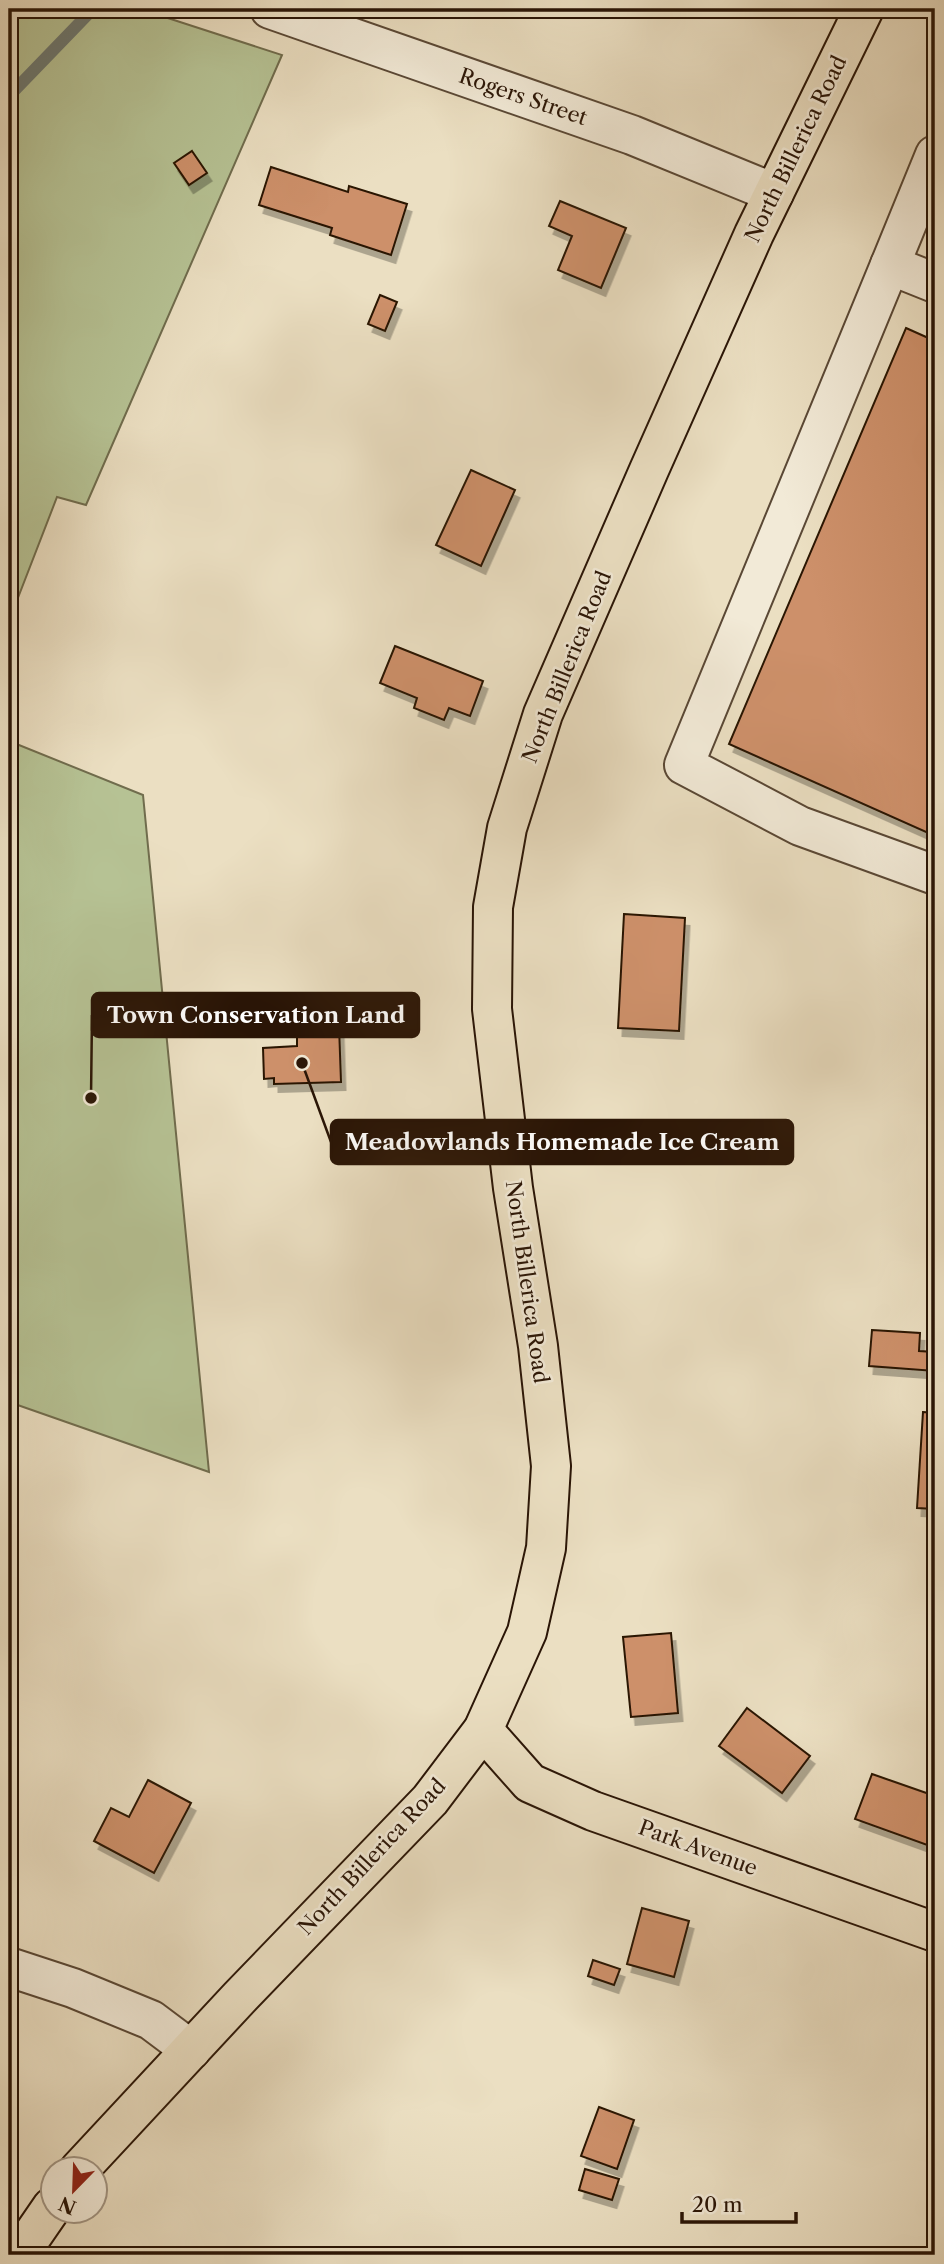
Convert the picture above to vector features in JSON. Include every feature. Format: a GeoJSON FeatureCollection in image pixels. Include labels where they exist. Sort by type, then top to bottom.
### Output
{"type":"FeatureCollection","features":[{"type":"Feature","properties":{"kind":"main road","name":"North Billerica Road"},"geometry":{"type":"LineString","coordinates":[[91,2156],[430,1800],[483,1730],[527,1632],[546,1548],[551,1466],[538,1346],[513,1188],[492,1009],[493,907],[506,828],[543,714],[774,193],[864,9]]}},
{"type":"Feature","properties":{"kind":"main road","name":"Park Avenue"},"geometry":{"type":"LineString","coordinates":[[483,1730],[530,1783],[593,1811],[935,1933]]}},
{"type":"Feature","properties":{"kind":"main road"},"geometry":{"type":"LineString","coordinates":[[19,2255],[39,2226]]}},
{"type":"Feature","properties":{"kind":"street","name":"Rogers Street"},"geometry":{"type":"LineString","coordinates":[[270,9],[632,135],[774,193]]}},
{"type":"Feature","properties":{"kind":"street"},"geometry":{"type":"LineString","coordinates":[[935,155],[684,765],[800,826],[935,875]]}},
{"type":"Feature","properties":{"kind":"street"},"geometry":{"type":"LineString","coordinates":[[890,265],[935,282]]}},
{"type":"Feature","properties":{"kind":"street"},"geometry":{"type":"LineString","coordinates":[[9,1967],[72,1988],[151,2020],[191,2050]]}},
{"type":"Feature","properties":{"kind":"green space"},"geometry":{"type":"Polygon","coordinates":[[[9,9],[140,9],[282,55],[86,505],[57,497],[9,621],[9,9]]]}},
{"type":"Feature","properties":{"kind":"green space"},"geometry":{"type":"Polygon","coordinates":[[[9,741],[143,795],[209,1472],[9,1402],[9,741]]]}},
{"type":"Feature","properties":{"kind":"building"},"geometry":{"type":"Polygon","coordinates":[[[192,151],[207,173],[189,185],[174,163],[192,151]]]}},
{"type":"Feature","properties":{"kind":"building"},"geometry":{"type":"Polygon","coordinates":[[[271,167],[348,192],[349,186],[407,204],[391,255],[330,235],[332,228],[259,205],[271,167]]]}},
{"type":"Feature","properties":{"kind":"building"},"geometry":{"type":"Polygon","coordinates":[[[560,201],[626,228],[601,288],[558,270],[572,236],[549,226],[560,201]]]}},
{"type":"Feature","properties":{"kind":"building"},"geometry":{"type":"Polygon","coordinates":[[[380,295],[397,302],[385,331],[368,324],[380,295]]]}},
{"type":"Feature","properties":{"kind":"building"},"geometry":{"type":"Polygon","coordinates":[[[906,328],[935,341],[935,836],[729,744],[906,328]]]}},
{"type":"Feature","properties":{"kind":"building"},"geometry":{"type":"Polygon","coordinates":[[[471,470],[515,490],[481,566],[436,545],[471,470]]]}},
{"type":"Feature","properties":{"kind":"building"},"geometry":{"type":"Polygon","coordinates":[[[395,646],[483,681],[470,716],[449,708],[444,720],[414,708],[417,698],[380,683],[395,646]]]}},
{"type":"Feature","properties":{"kind":"building"},"geometry":{"type":"Polygon","coordinates":[[[624,914],[685,918],[679,1031],[618,1028],[624,914]]]}},
{"type":"Feature","properties":{"kind":"building"},"geometry":{"type":"Polygon","coordinates":[[[339,1026],[341,1082],[274,1084],[274,1078],[264,1079],[263,1048],[297,1046],[297,1028],[339,1026]]]}},
{"type":"Feature","properties":{"kind":"building"},"geometry":{"type":"Polygon","coordinates":[[[872,1330],[920,1333],[919,1351],[935,1352],[935,1371],[869,1366],[872,1330]]]}},
{"type":"Feature","properties":{"kind":"building"},"geometry":{"type":"Polygon","coordinates":[[[923,1412],[935,1413],[935,1509],[917,1508],[923,1412]]]}},
{"type":"Feature","properties":{"kind":"building"},"geometry":{"type":"Polygon","coordinates":[[[671,1633],[678,1713],[631,1717],[623,1637],[671,1633]]]}},
{"type":"Feature","properties":{"kind":"building"},"geometry":{"type":"Polygon","coordinates":[[[747,1708],[810,1756],[782,1793],[719,1746],[747,1708]]]}},
{"type":"Feature","properties":{"kind":"building"},"geometry":{"type":"Polygon","coordinates":[[[872,1774],[935,1796],[935,1832],[930,1846],[855,1819],[872,1774]]]}},
{"type":"Feature","properties":{"kind":"building"},"geometry":{"type":"Polygon","coordinates":[[[148,1780],[191,1803],[154,1873],[94,1841],[111,1808],[129,1817],[148,1780]]]}},
{"type":"Feature","properties":{"kind":"building"},"geometry":{"type":"Polygon","coordinates":[[[642,1908],[689,1921],[674,1977],[627,1964],[642,1908]]]}},
{"type":"Feature","properties":{"kind":"building"},"geometry":{"type":"Polygon","coordinates":[[[593,1960],[620,1969],[614,1985],[588,1976],[593,1960]]]}},
{"type":"Feature","properties":{"kind":"building"},"geometry":{"type":"Polygon","coordinates":[[[599,2107],[634,2120],[617,2169],[581,2156],[599,2107]]]}},
{"type":"Feature","properties":{"kind":"building"},"geometry":{"type":"Polygon","coordinates":[[[585,2169],[619,2179],[612,2200],[579,2190],[585,2169]]]}},
{"type":"Feature","properties":{"kind":"waterway"},"geometry":{"type":"LineString","coordinates":[[9,96],[93,9]]}},
{"type":"Feature","properties":{"kind":"place","name":"Meadowlands Homemade Ice Cream"},"geometry":{"type":"Point","coordinates":[302,1063]}},
{"type":"Feature","properties":{"kind":"place","name":"Town Conservation Land"},"geometry":{"type":"Point","coordinates":[91,1098]}}]}
